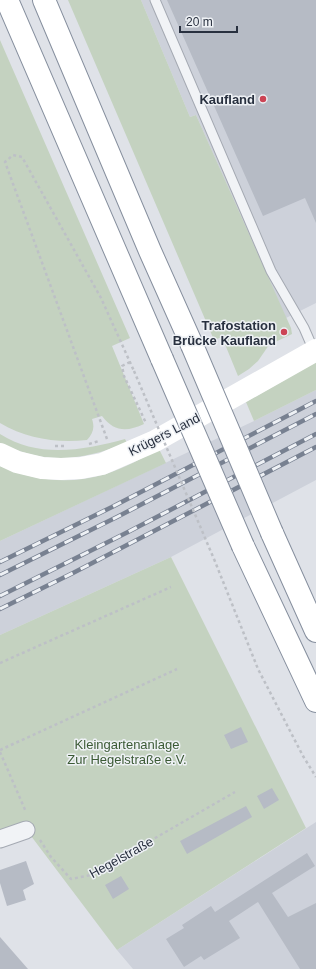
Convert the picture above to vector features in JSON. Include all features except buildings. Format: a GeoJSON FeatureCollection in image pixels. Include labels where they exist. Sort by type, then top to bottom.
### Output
{"type":"FeatureCollection","features":[{"type":"Feature","properties":{"kind":"main road"},"geometry":{"type":"LineString","coordinates":[[2,0],[24,38]]}},
{"type":"Feature","properties":{"kind":"main road"},"geometry":{"type":"LineString","coordinates":[[7,0],[242,546],[316,701]]}},
{"type":"Feature","properties":{"kind":"main road"},"geometry":{"type":"LineString","coordinates":[[44,0],[150,251],[316,631]]}},
{"type":"Feature","properties":{"kind":"main road","name":"Krügers Land"},"geometry":{"type":"LineString","coordinates":[[0,454],[18,462],[42,468],[81,468],[102,464],[155,441],[315,350]]}},
{"type":"Feature","properties":{"kind":"street"},"geometry":{"type":"LineString","coordinates":[[0,839],[31,828]]}},
{"type":"Feature","properties":{"kind":"lane"},"geometry":{"type":"LineString","coordinates":[[156,0],[271,271],[315,350]]}},
{"type":"Feature","properties":{"kind":"path"},"geometry":{"type":"LineString","coordinates":[[86,444],[107,439],[5,162],[13,155],[22,157],[101,298],[134,371],[214,559],[258,669],[303,756],[316,777]]}},
{"type":"Feature","properties":{"kind":"path"},"geometry":{"type":"LineString","coordinates":[[130,362],[122,366],[124,376],[146,422]]}},
{"type":"Feature","properties":{"kind":"path"},"geometry":{"type":"LineString","coordinates":[[49,446],[72,446]]}},
{"type":"Feature","properties":{"kind":"path"},"geometry":{"type":"LineString","coordinates":[[0,663],[171,586]]}},
{"type":"Feature","properties":{"kind":"path","name":"Hegelstraße"},"geometry":{"type":"LineString","coordinates":[[177,669],[0,751],[31,828],[51,857],[71,879],[91,875],[235,792]]}},
{"type":"Feature","properties":{"kind":"shaded area","name":"Kaufland"},"geometry":{"type":"Polygon","coordinates":[[[141,0],[316,0],[316,303],[286,318],[196,115],[190,117],[141,0]]]}},
{"type":"Feature","properties":{"kind":"shaded area"},"geometry":{"type":"Polygon","coordinates":[[[316,390],[316,480],[171,557],[0,635],[0,541],[254,421],[316,390]]]}},
{"type":"Feature","properties":{"kind":"shaded area"},"geometry":{"type":"Polygon","coordinates":[[[316,822],[316,969],[133,969],[117,950],[316,822]]]}},
{"type":"Feature","properties":{"kind":"green space"},"geometry":{"type":"Polygon","coordinates":[[[68,0],[141,0],[190,117],[196,115],[291,328],[292,334],[269,345],[258,361],[238,376],[222,337],[214,340],[68,0]]]}},
{"type":"Feature","properties":{"kind":"green space"},"geometry":{"type":"Polygon","coordinates":[[[0,40],[130,338],[112,346],[144,424],[138,427],[126,429],[116,428],[102,416],[92,419],[93,430],[87,440],[64,441],[42,439],[31,436],[0,423],[0,40]]]}},
{"type":"Feature","properties":{"kind":"green space"},"geometry":{"type":"Polygon","coordinates":[[[316,362],[316,390],[254,421],[246,402],[316,362]]]}},
{"type":"Feature","properties":{"kind":"green space"},"geometry":{"type":"Polygon","coordinates":[[[0,434],[15,442],[30,447],[46,449],[78,449],[125,439],[127,443],[94,454],[78,457],[48,457],[33,455],[0,443],[0,434]]]}},
{"type":"Feature","properties":{"kind":"green space"},"geometry":{"type":"Polygon","coordinates":[[[159,449],[166,463],[0,541],[0,466],[39,478],[52,480],[79,480],[113,472],[159,449]]]}},
{"type":"Feature","properties":{"kind":"green space","name":"Kleingartenanlage Zur Hegelstraße e.V."},"geometry":{"type":"Polygon","coordinates":[[[171,557],[306,828],[117,950],[25,828],[0,836],[0,635],[171,557]]]}},
{"type":"Feature","properties":{"kind":"railway"},"geometry":{"type":"LineString","coordinates":[[0,562],[112,507],[316,401]]}},
{"type":"Feature","properties":{"kind":"railway"},"geometry":{"type":"LineString","coordinates":[[0,575],[117,517],[316,414]]}},
{"type":"Feature","properties":{"kind":"railway"},"geometry":{"type":"LineString","coordinates":[[0,596],[128,532],[316,434]]}},
{"type":"Feature","properties":{"kind":"railway"},"geometry":{"type":"LineString","coordinates":[[0,609],[73,573],[316,447]]}},
{"type":"Feature","properties":{"kind":"place","name":"Kaufland"},"geometry":{"type":"Point","coordinates":[263,99]}},
{"type":"Feature","properties":{"kind":"place","name":"Trafostation Brücke Kaufland"},"geometry":{"type":"Point","coordinates":[284,332]}}]}
